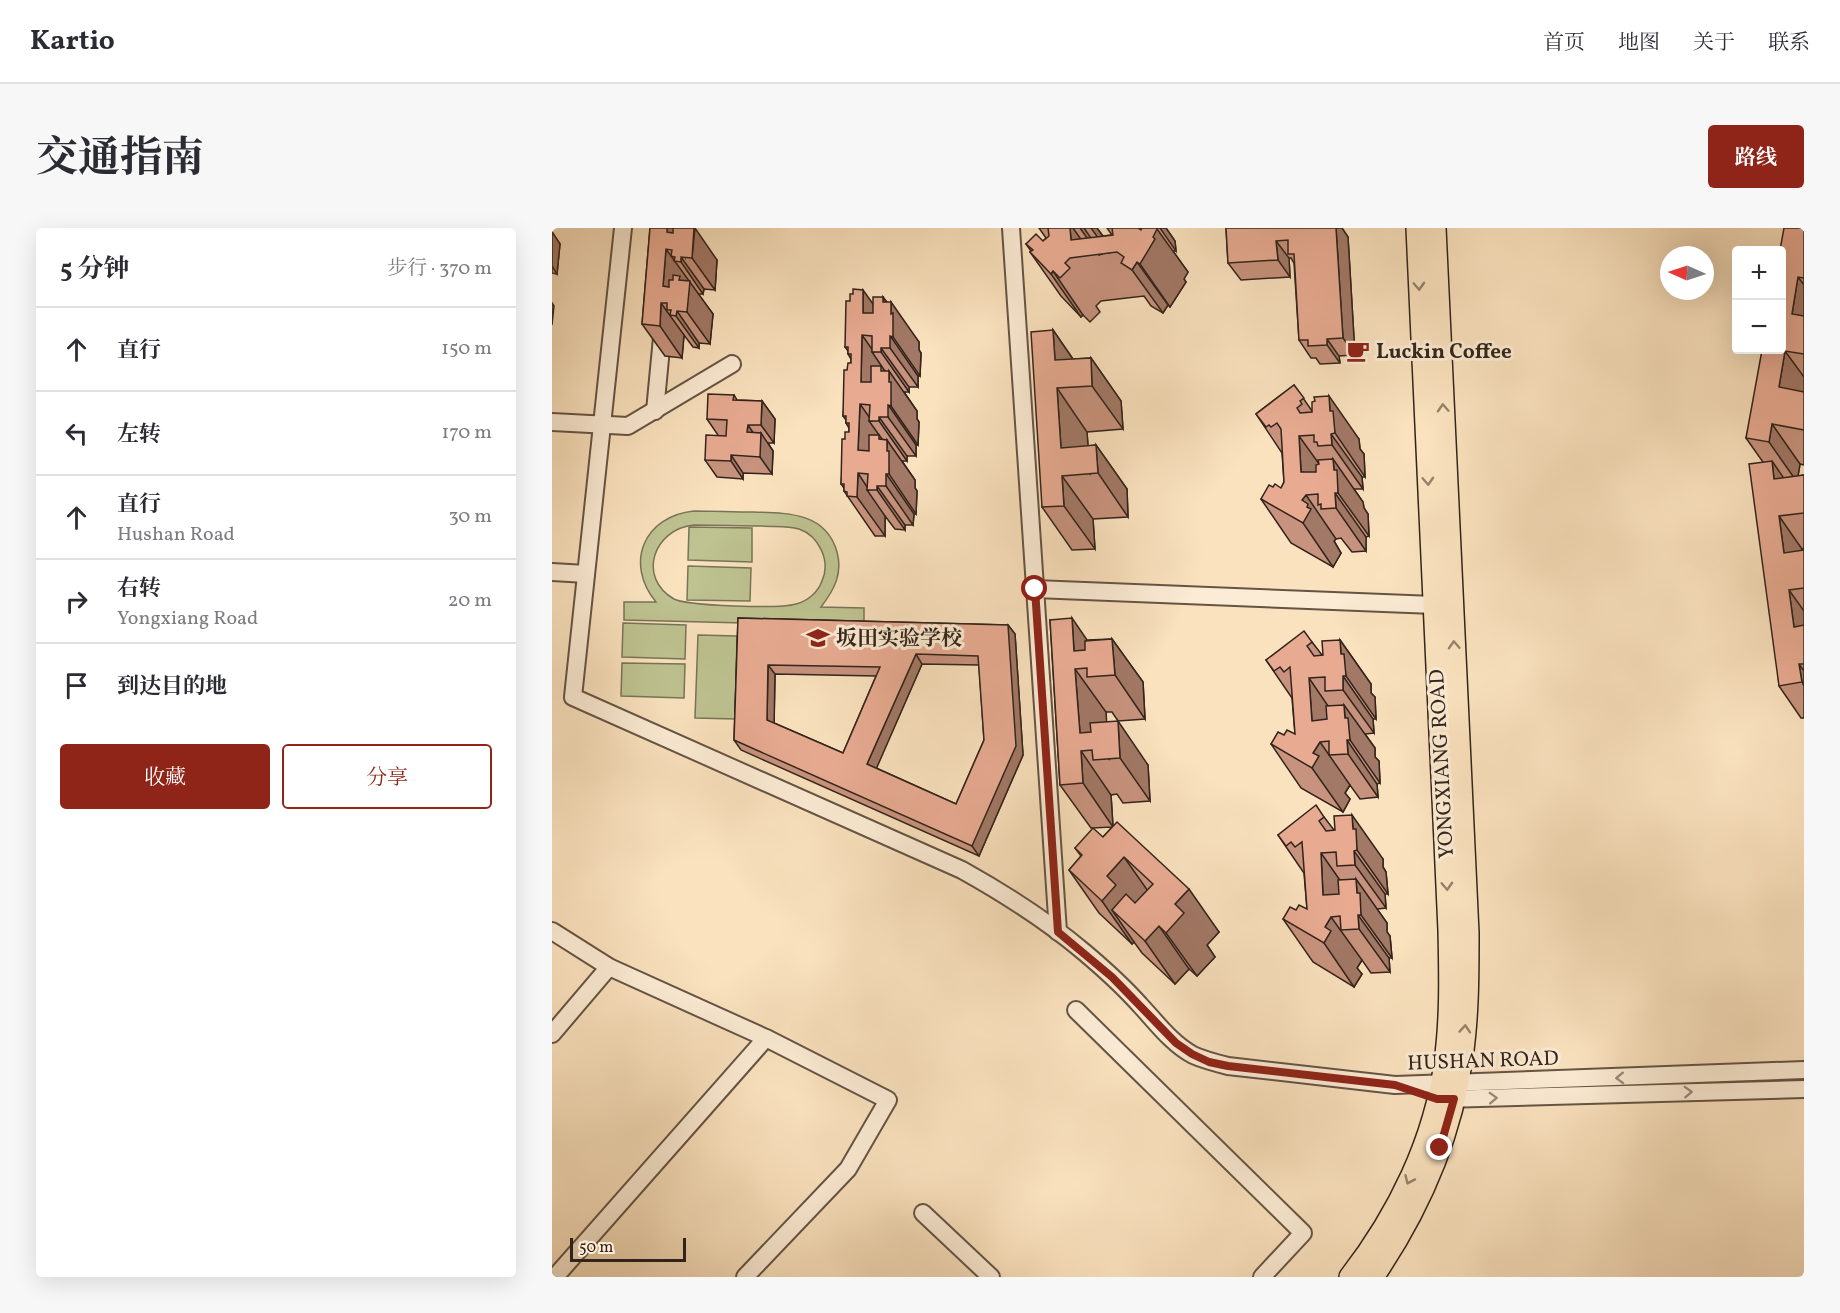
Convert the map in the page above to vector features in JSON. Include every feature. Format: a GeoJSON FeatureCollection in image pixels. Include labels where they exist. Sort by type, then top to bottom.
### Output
{"type":"FeatureCollection","features":[{"type":"Feature","properties":{"kind":"main road","name":"YONGXIANG ROAD"},"geometry":{"type":"LineString","coordinates":[[1372,1277],[1418,1201],[1440,1148],[1447,1092],[1450,969],[1417,228]]}},
{"type":"Feature","properties":{"kind":"main road","name":"YONGXIANG ROAD"},"geometry":{"type":"LineString","coordinates":[[1350,1277],[1383,1229],[1402,1195],[1462,1057],[1466,1016],[1468,933],[1435,228]]}},
{"type":"Feature","properties":{"kind":"street"},"geometry":{"type":"LineString","coordinates":[[552,572],[586,574],[623,228]]}},
{"type":"Feature","properties":{"kind":"street"},"geometry":{"type":"LineString","coordinates":[[1011,228],[1058,932]]}},
{"type":"Feature","properties":{"kind":"street"},"geometry":{"type":"LineString","coordinates":[[654,411],[665,308]]}},
{"type":"Feature","properties":{"kind":"street"},"geometry":{"type":"LineString","coordinates":[[552,422],[628,426],[732,364]]}},
{"type":"Feature","properties":{"kind":"street","name":"HUSHAN ROAD"},"geometry":{"type":"LineString","coordinates":[[586,574],[573,697],[962,870],[1025,908],[1058,932],[1112,977],[1176,1043],[1209,1062],[1447,1092],[1804,1089]]}},
{"type":"Feature","properties":{"kind":"street"},"geometry":{"type":"LineString","coordinates":[[1035,589],[1434,605]]}},
{"type":"Feature","properties":{"kind":"street"},"geometry":{"type":"LineString","coordinates":[[552,931],[609,967],[766,1038],[888,1100],[848,1169],[745,1277]]}},
{"type":"Feature","properties":{"kind":"street"},"geometry":{"type":"LineString","coordinates":[[552,1034],[609,967]]}},
{"type":"Feature","properties":{"kind":"street"},"geometry":{"type":"LineString","coordinates":[[1076,1010],[1303,1233],[1262,1277]]}},
{"type":"Feature","properties":{"kind":"street"},"geometry":{"type":"LineString","coordinates":[[555,1277],[766,1038]]}},
{"type":"Feature","properties":{"kind":"street","name":"HUSHAN ROAD"},"geometry":{"type":"LineString","coordinates":[[1447,1092],[1804,1070]]}},
{"type":"Feature","properties":{"kind":"street"},"geometry":{"type":"LineString","coordinates":[[923,1213],[991,1277]]}},
{"type":"Feature","properties":{"kind":"green space"},"geometry":{"type":"Polygon","coordinates":[[[694,511],[779,513],[804,517],[815,522],[832,539],[839,560],[836,581],[821,607],[864,608],[864,626],[624,620],[624,602],[656,602],[646,587],[641,572],[644,544],[662,522],[694,511]],[[694,525],[680,528],[668,535],[655,556],[653,567],[656,579],[663,590],[674,599],[715,605],[787,606],[805,601],[820,585],[824,573],[824,558],[817,543],[806,532],[785,527],[694,525]]]}},
{"type":"Feature","properties":{"kind":"green space"},"geometry":{"type":"Polygon","coordinates":[[[689,527],[752,528],[752,562],[688,560],[689,527]]]}},
{"type":"Feature","properties":{"kind":"green space"},"geometry":{"type":"Polygon","coordinates":[[[688,566],[751,568],[750,601],[687,600],[688,566]]]}},
{"type":"Feature","properties":{"kind":"green space"},"geometry":{"type":"Polygon","coordinates":[[[623,623],[686,625],[685,659],[622,657],[623,623]]]}},
{"type":"Feature","properties":{"kind":"green space"},"geometry":{"type":"Polygon","coordinates":[[[698,635],[737,636],[735,719],[695,718],[698,635]]]}},
{"type":"Feature","properties":{"kind":"green space"},"geometry":{"type":"Polygon","coordinates":[[[622,663],[685,664],[684,698],[621,696],[622,663]]]}},
{"type":"Feature","properties":{"kind":"building"},"geometry":{"type":"Polygon","coordinates":[[[650,228],[667,228],[667,232],[673,233],[673,228],[694,228],[692,258],[681,257],[681,262],[674,261],[675,257],[671,256],[672,250],[666,249],[663,286],[669,287],[669,280],[673,280],[673,275],[680,276],[679,280],[690,281],[687,312],[677,311],[676,316],[670,315],[671,310],[667,310],[667,303],[661,303],[660,326],[642,324],[650,228]]]}},
{"type":"Feature","properties":{"kind":"building"},"geometry":{"type":"Polygon","coordinates":[[[1048,228],[1070,228],[1071,240],[1113,235],[1112,228],[1157,229],[1153,237],[1155,239],[1140,264],[1137,262],[1132,270],[1121,263],[1124,257],[1117,252],[1070,258],[1065,263],[1070,268],[1060,278],[1053,271],[1051,274],[1030,252],[1033,250],[1026,244],[1036,234],[1043,241],[1049,236],[1048,228]]]}},
{"type":"Feature","properties":{"kind":"building"},"geometry":{"type":"Polygon","coordinates":[[[1226,228],[1336,228],[1343,338],[1327,339],[1327,345],[1308,346],[1308,340],[1299,340],[1294,254],[1288,254],[1288,240],[1276,241],[1278,260],[1228,263],[1226,228]]]}},
{"type":"Feature","properties":{"kind":"building"},"geometry":{"type":"Polygon","coordinates":[[[1784,228],[1804,228],[1804,278],[1798,277],[1792,314],[1804,316],[1804,354],[1786,351],[1786,246],[1781,246],[1784,228]]]}},
{"type":"Feature","properties":{"kind":"building"},"geometry":{"type":"Polygon","coordinates":[[[853,289],[863,290],[863,313],[873,313],[873,297],[883,297],[883,302],[891,302],[891,314],[893,313],[893,337],[890,336],[890,348],[881,348],[881,352],[872,352],[872,336],[862,335],[861,382],[871,382],[871,366],[881,366],[881,371],[889,371],[891,406],[888,405],[888,417],[879,417],[879,421],[869,421],[870,405],[860,404],[858,450],[869,451],[869,435],[879,435],[879,439],[887,440],[889,474],[886,474],[886,486],[877,486],[877,490],[867,490],[868,474],[858,473],[857,497],[847,496],[844,484],[841,484],[842,439],[845,439],[845,432],[849,432],[849,423],[846,423],[846,416],[843,416],[844,370],[847,370],[848,363],[851,363],[851,354],[848,354],[848,347],[845,347],[846,301],[850,301],[853,289]]]}},
{"type":"Feature","properties":{"kind":"building"},"geometry":{"type":"Polygon","coordinates":[[[1053,330],[1055,360],[1091,358],[1092,386],[1057,388],[1061,448],[1096,445],[1098,473],[1062,476],[1064,506],[1042,507],[1031,332],[1053,330]]]}},
{"type":"Feature","properties":{"kind":"building"},"geometry":{"type":"Polygon","coordinates":[[[1761,354],[1784,354],[1779,387],[1804,392],[1804,430],[1772,424],[1769,442],[1746,438],[1761,354]]]}},
{"type":"Feature","properties":{"kind":"building"},"geometry":{"type":"Polygon","coordinates":[[[1294,385],[1304,398],[1300,401],[1302,404],[1297,408],[1300,413],[1312,412],[1314,397],[1329,396],[1335,433],[1331,434],[1332,445],[1318,446],[1317,442],[1314,442],[1314,435],[1299,436],[1301,472],[1316,472],[1318,460],[1333,459],[1334,470],[1337,470],[1336,508],[1321,509],[1321,504],[1318,505],[1318,494],[1306,495],[1302,500],[1311,509],[1303,523],[1261,499],[1269,485],[1273,487],[1275,484],[1281,488],[1284,482],[1281,429],[1277,423],[1266,427],[1256,414],[1294,385]]]}},
{"type":"Feature","properties":{"kind":"building"},"geometry":{"type":"Polygon","coordinates":[[[708,394],[734,395],[733,400],[762,401],[761,425],[748,425],[747,432],[761,433],[760,457],[731,455],[731,461],[705,460],[706,435],[726,436],[727,420],[707,419],[708,394]]]}},
{"type":"Feature","properties":{"kind":"building"},"geometry":{"type":"Polygon","coordinates":[[[1772,461],[1774,479],[1804,475],[1804,513],[1779,516],[1784,553],[1804,550],[1804,588],[1789,590],[1794,627],[1804,625],[1804,664],[1799,664],[1802,682],[1779,686],[1749,464],[1772,461]]]}},
{"type":"Feature","properties":{"kind":"building"},"geometry":{"type":"Polygon","coordinates":[[[738,618],[1008,625],[1016,746],[972,846],[734,740],[738,618]],[[916,654],[867,764],[956,804],[984,740],[978,656],[916,654]],[[768,665],[767,720],[843,753],[880,667],[768,665]]]}},
{"type":"Feature","properties":{"kind":"building"},"geometry":{"type":"Polygon","coordinates":[[[1072,618],[1074,651],[1085,650],[1085,641],[1112,639],[1115,675],[1087,677],[1087,668],[1075,669],[1080,733],[1091,732],[1090,723],[1118,721],[1120,758],[1093,760],[1092,750],[1081,751],[1083,783],[1060,785],[1050,620],[1072,618]]]}},
{"type":"Feature","properties":{"kind":"building"},"geometry":{"type":"Polygon","coordinates":[[[1304,631],[1312,642],[1307,646],[1314,656],[1323,655],[1322,641],[1340,640],[1346,676],[1343,676],[1343,690],[1325,691],[1325,677],[1309,678],[1312,721],[1327,719],[1326,706],[1344,705],[1350,740],[1347,740],[1348,754],[1329,755],[1329,741],[1320,742],[1313,753],[1319,756],[1312,768],[1271,744],[1278,732],[1284,735],[1287,730],[1295,734],[1290,667],[1284,672],[1280,667],[1274,671],[1266,660],[1304,631]]]}},
{"type":"Feature","properties":{"kind":"building"},"geometry":{"type":"Polygon","coordinates":[[[1316,805],[1324,817],[1319,821],[1326,831],[1335,830],[1334,816],[1352,815],[1353,829],[1356,829],[1355,865],[1337,866],[1336,852],[1321,853],[1323,895],[1339,894],[1338,880],[1356,879],[1357,893],[1360,893],[1359,929],[1341,930],[1340,916],[1331,917],[1325,927],[1331,931],[1324,943],[1283,919],[1290,907],[1296,910],[1299,905],[1307,909],[1302,842],[1295,847],[1291,842],[1286,846],[1278,835],[1316,805]]]}},
{"type":"Feature","properties":{"kind":"building"},"geometry":{"type":"Polygon","coordinates":[[[1117,822],[1189,889],[1175,904],[1184,913],[1166,933],[1159,926],[1145,941],[1112,910],[1126,894],[1135,903],[1153,884],[1124,857],[1107,876],[1116,885],[1102,901],[1069,870],[1082,855],[1075,848],[1093,828],[1103,837],[1117,822]]]}},
{"type":"Feature","properties":{"kind":"place","name":"Luckin Coffee"},"geometry":{"type":"Point","coordinates":[1358,351]}},
{"type":"Feature","properties":{"kind":"place","name":"坂田实验学校"},"geometry":{"type":"Point","coordinates":[818,638]}},
{"type":"Feature","properties":{"kind":"route"},"geometry":{"type":"LineString","coordinates":[[1035,589],[1058,932],[1112,977],[1176,1043],[1209,1062],[1395,1085],[1437,1099],[1454,1099],[1440,1148]]}}]}
